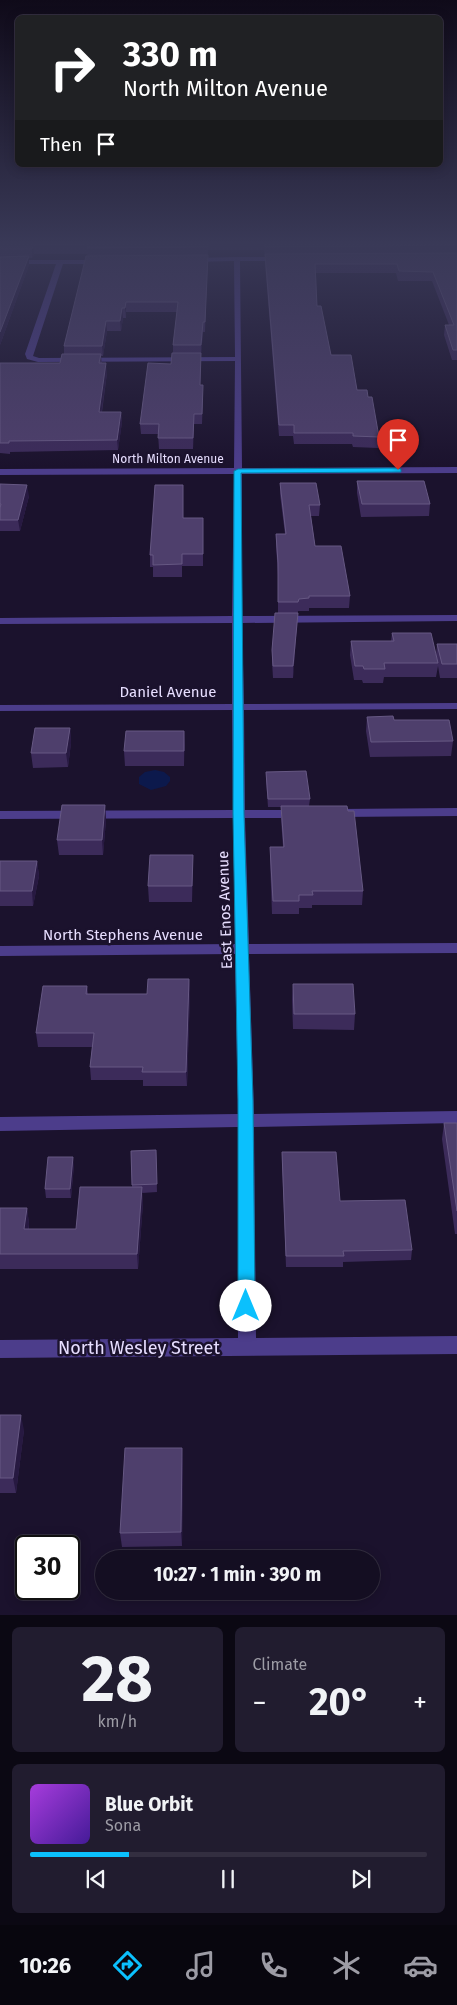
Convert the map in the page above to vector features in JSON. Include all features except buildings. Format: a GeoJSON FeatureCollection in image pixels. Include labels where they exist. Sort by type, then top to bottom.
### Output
{"type":"FeatureCollection","features":[{"type":"Feature","properties":{"kind":"street"},"geometry":{"type":"LineString","coordinates":[[42,316],[29,354],[30,357],[38,360],[239,360]]}},
{"type":"Feature","properties":{"kind":"street","name":"East Enos Avenue"},"geometry":{"type":"LineString","coordinates":[[239,316],[238,814],[246,1119],[247,1347]]}},
{"type":"Feature","properties":{"kind":"street","name":"North Milton Avenue"},"geometry":{"type":"LineString","coordinates":[[0,472],[457,470]]}},
{"type":"Feature","properties":{"kind":"street"},"geometry":{"type":"LineString","coordinates":[[0,621],[457,618]]}},
{"type":"Feature","properties":{"kind":"street","name":"Daniel Avenue"},"geometry":{"type":"LineString","coordinates":[[0,708],[457,706]]}},
{"type":"Feature","properties":{"kind":"street"},"geometry":{"type":"LineString","coordinates":[[328,813],[457,812]]}},
{"type":"Feature","properties":{"kind":"street"},"geometry":{"type":"LineString","coordinates":[[0,815],[308,814]]}},
{"type":"Feature","properties":{"kind":"street","name":"North Stephens Avenue"},"geometry":{"type":"LineString","coordinates":[[0,951],[457,948]]}},
{"type":"Feature","properties":{"kind":"street"},"geometry":{"type":"LineString","coordinates":[[0,1124],[457,1117]]}},
{"type":"Feature","properties":{"kind":"street","name":"North Wesley Street"},"geometry":{"type":"LineString","coordinates":[[0,1348],[457,1344]]}},
{"type":"Feature","properties":{"kind":"shaded area"},"geometry":{"type":"Polygon","coordinates":[[[155,770],[164,772],[170,777],[170,781],[166,786],[151,790],[139,784],[139,777],[145,772],[155,770]]]}},
{"type":"Feature","properties":{"kind":"route"},"geometry":{"type":"LineString","coordinates":[[246,1306],[244,972],[238,814],[238,471],[398,470]]}}]}
